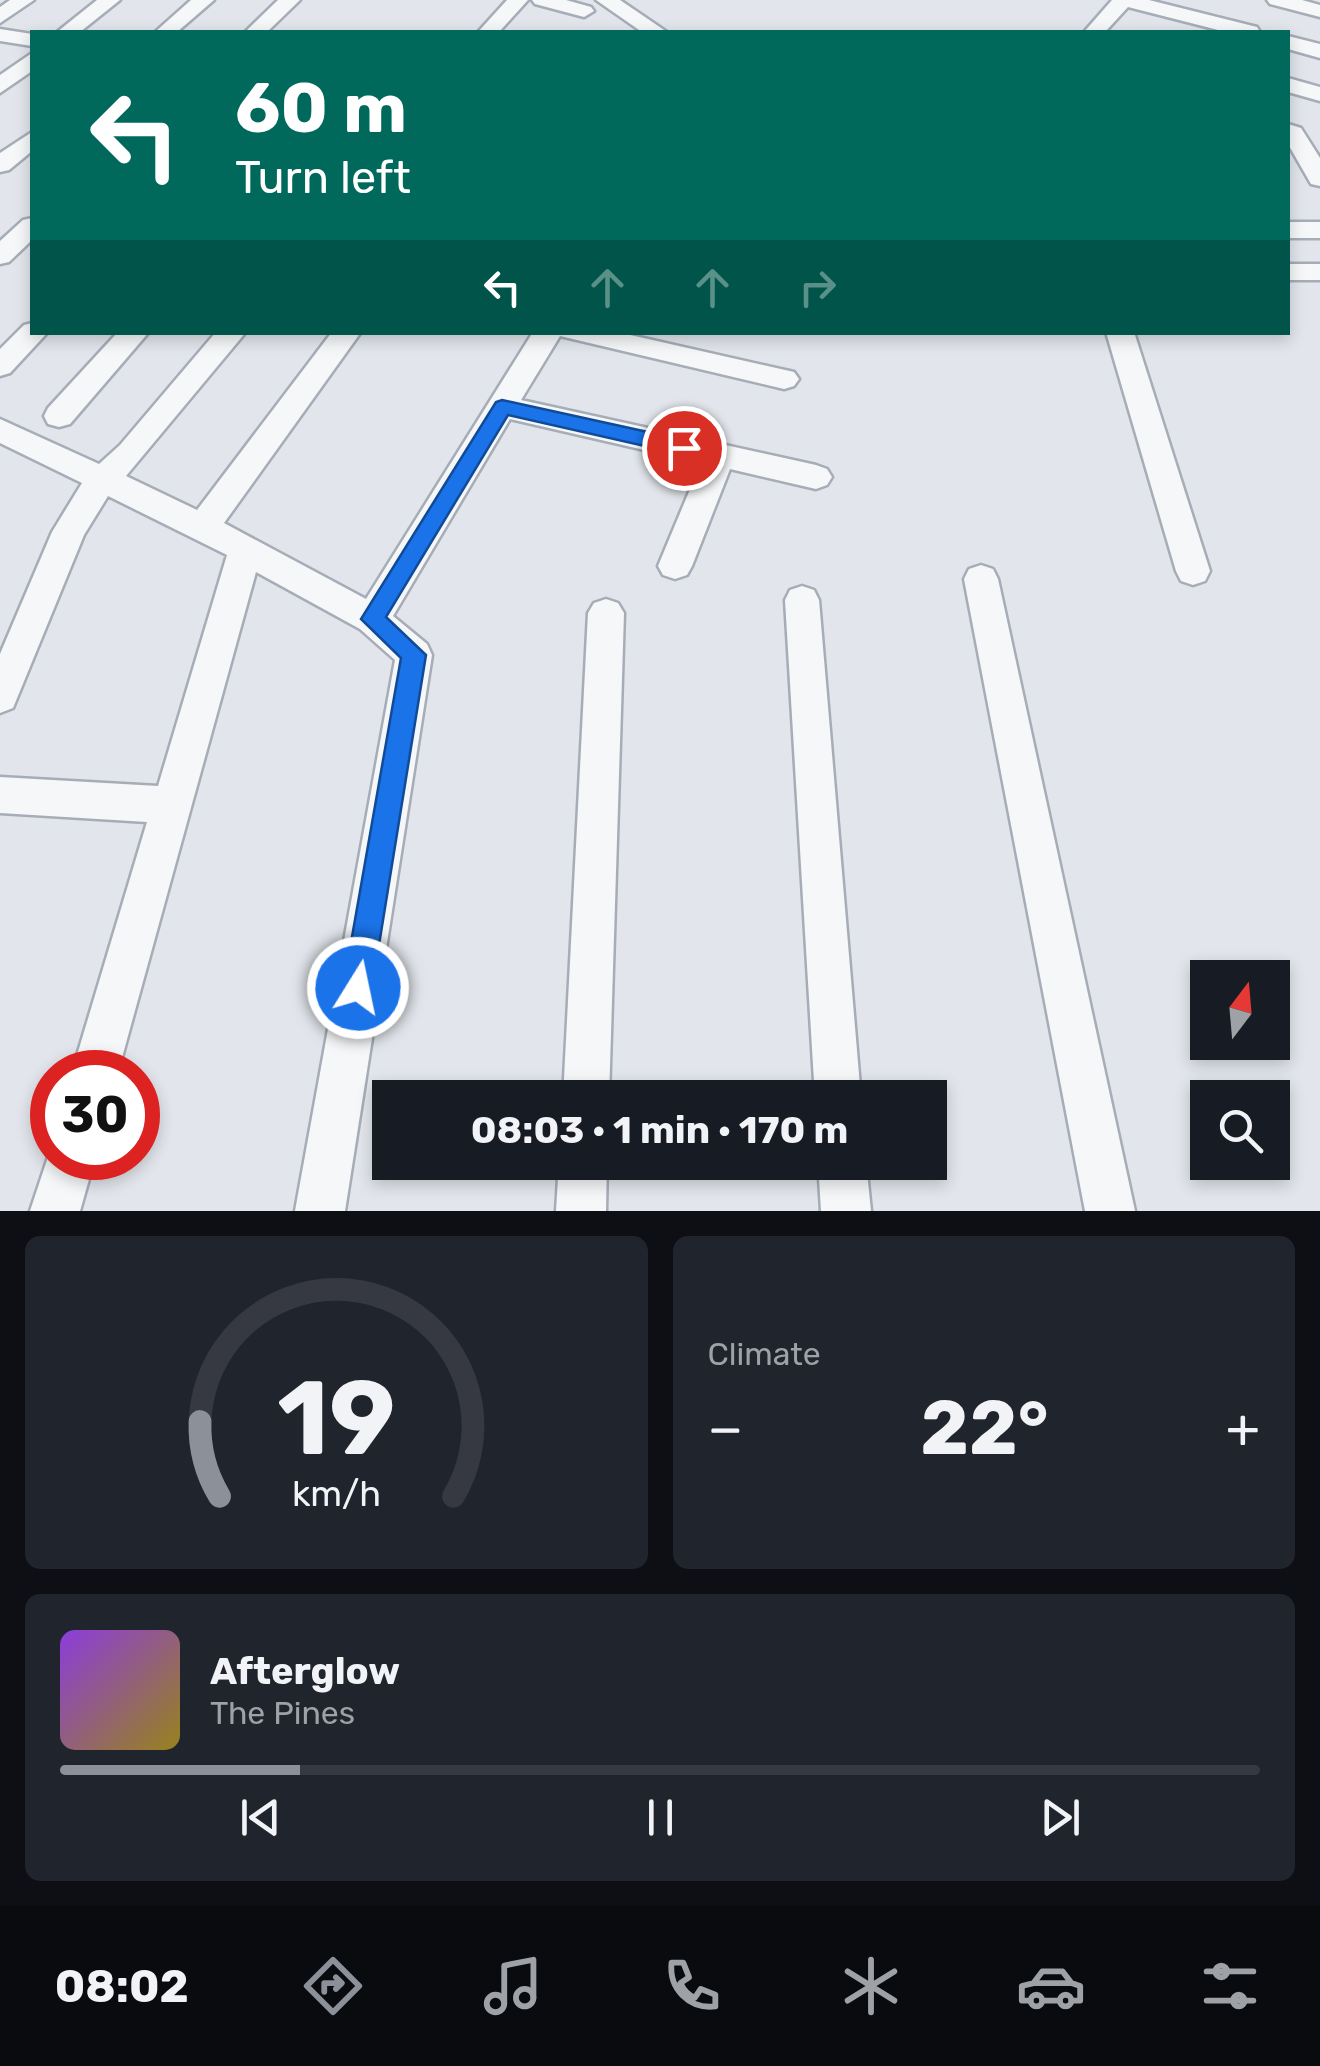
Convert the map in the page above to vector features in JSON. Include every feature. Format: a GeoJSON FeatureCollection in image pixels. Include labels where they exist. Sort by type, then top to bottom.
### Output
{"type":"FeatureCollection","features":[{"type":"Feature","properties":{"kind":"street"},"geometry":{"type":"LineString","coordinates":[[0,17],[24,0]]}},
{"type":"Feature","properties":{"kind":"street"},"geometry":{"type":"LineString","coordinates":[[70,30],[110,0]]}},
{"type":"Feature","properties":{"kind":"street"},"geometry":{"type":"LineString","coordinates":[[167,30],[204,0]]}},
{"type":"Feature","properties":{"kind":"street"},"geometry":{"type":"LineString","coordinates":[[259,30],[290,0]]}},
{"type":"Feature","properties":{"kind":"street"},"geometry":{"type":"LineString","coordinates":[[490,30],[518,0]]}},
{"type":"Feature","properties":{"kind":"street"},"geometry":{"type":"LineString","coordinates":[[542,0],[584,11]]}},
{"type":"Feature","properties":{"kind":"street"},"geometry":{"type":"LineString","coordinates":[[606,0],[653,30]]}},
{"type":"Feature","properties":{"kind":"street"},"geometry":{"type":"LineString","coordinates":[[1096,30],[1124,0],[1241,30]]}},
{"type":"Feature","properties":{"kind":"street"},"geometry":{"type":"LineString","coordinates":[[1277,0],[1320,11]]}},
{"type":"Feature","properties":{"kind":"street"},"geometry":{"type":"LineString","coordinates":[[0,35],[30,40]]}},
{"type":"Feature","properties":{"kind":"street"},"geometry":{"type":"LineString","coordinates":[[1290,44],[1320,51]]}},
{"type":"Feature","properties":{"kind":"street"},"geometry":{"type":"LineString","coordinates":[[0,86],[30,62]]}},
{"type":"Feature","properties":{"kind":"street"},"geometry":{"type":"LineString","coordinates":[[1290,86],[1320,94]]}},
{"type":"Feature","properties":{"kind":"street"},"geometry":{"type":"LineString","coordinates":[[1290,133],[1320,122]]}},
{"type":"Feature","properties":{"kind":"street"},"geometry":{"type":"LineString","coordinates":[[1290,134],[1320,179]]}},
{"type":"Feature","properties":{"kind":"street"},"geometry":{"type":"LineString","coordinates":[[0,165],[30,141]]}},
{"type":"Feature","properties":{"kind":"street"},"geometry":{"type":"LineString","coordinates":[[0,213],[30,222]]}},
{"type":"Feature","properties":{"kind":"street"},"geometry":{"type":"LineString","coordinates":[[0,256],[30,225]]}},
{"type":"Feature","properties":{"kind":"street"},"geometry":{"type":"LineString","coordinates":[[1290,230],[1320,230]]}},
{"type":"Feature","properties":{"kind":"street"},"geometry":{"type":"LineString","coordinates":[[1290,272],[1320,272]]}},
{"type":"Feature","properties":{"kind":"street"},"geometry":{"type":"LineString","coordinates":[[0,366],[31,335]]}},
{"type":"Feature","properties":{"kind":"street"},"geometry":{"type":"LineString","coordinates":[[60,416],[132,335]]}},
{"type":"Feature","properties":{"kind":"street"},"geometry":{"type":"LineString","coordinates":[[0,697],[68,532],[101,480],[132,453],[230,335]]}},
{"type":"Feature","properties":{"kind":"street"},"geometry":{"type":"LineString","coordinates":[[202,526],[345,335]]}},
{"type":"Feature","properties":{"kind":"street"},"geometry":{"type":"LineString","coordinates":[[372,619],[546,335]]}},
{"type":"Feature","properties":{"kind":"street"},"geometry":{"type":"LineString","coordinates":[[586,335],[784,379]]}},
{"type":"Feature","properties":{"kind":"street"},"geometry":{"type":"LineString","coordinates":[[1121,335],[1193,571]]}},
{"type":"Feature","properties":{"kind":"street"},"geometry":{"type":"LineString","coordinates":[[502,406],[816,477]]}},
{"type":"Feature","properties":{"kind":"street"},"geometry":{"type":"LineString","coordinates":[[0,430],[202,526],[372,619],[414,655],[320,1211]]}},
{"type":"Feature","properties":{"kind":"street"},"geometry":{"type":"LineString","coordinates":[[676,566],[720,456]]}},
{"type":"Feature","properties":{"kind":"street"},"geometry":{"type":"LineString","coordinates":[[101,1050],[245,550]]}},
{"type":"Feature","properties":{"kind":"street"},"geometry":{"type":"LineString","coordinates":[[980,579],[1110,1211]]}},
{"type":"Feature","properties":{"kind":"street"},"geometry":{"type":"LineString","coordinates":[[802,600],[837,1080]]}},
{"type":"Feature","properties":{"kind":"street"},"geometry":{"type":"LineString","coordinates":[[587,1080],[606,612]]}},
{"type":"Feature","properties":{"kind":"street"},"geometry":{"type":"LineString","coordinates":[[0,796],[172,805]]}},
{"type":"Feature","properties":{"kind":"street"},"geometry":{"type":"LineString","coordinates":[[55,1211],[64,1180]]}},
{"type":"Feature","properties":{"kind":"street"},"geometry":{"type":"LineString","coordinates":[[581,1211],[582,1180]]}},
{"type":"Feature","properties":{"kind":"street"},"geometry":{"type":"LineString","coordinates":[[843,1180],[846,1211]]}},
{"type":"Feature","properties":{"kind":"route"},"geometry":{"type":"LineString","coordinates":[[358,988],[414,655],[372,619],[502,406],[684,448]]}}]}
